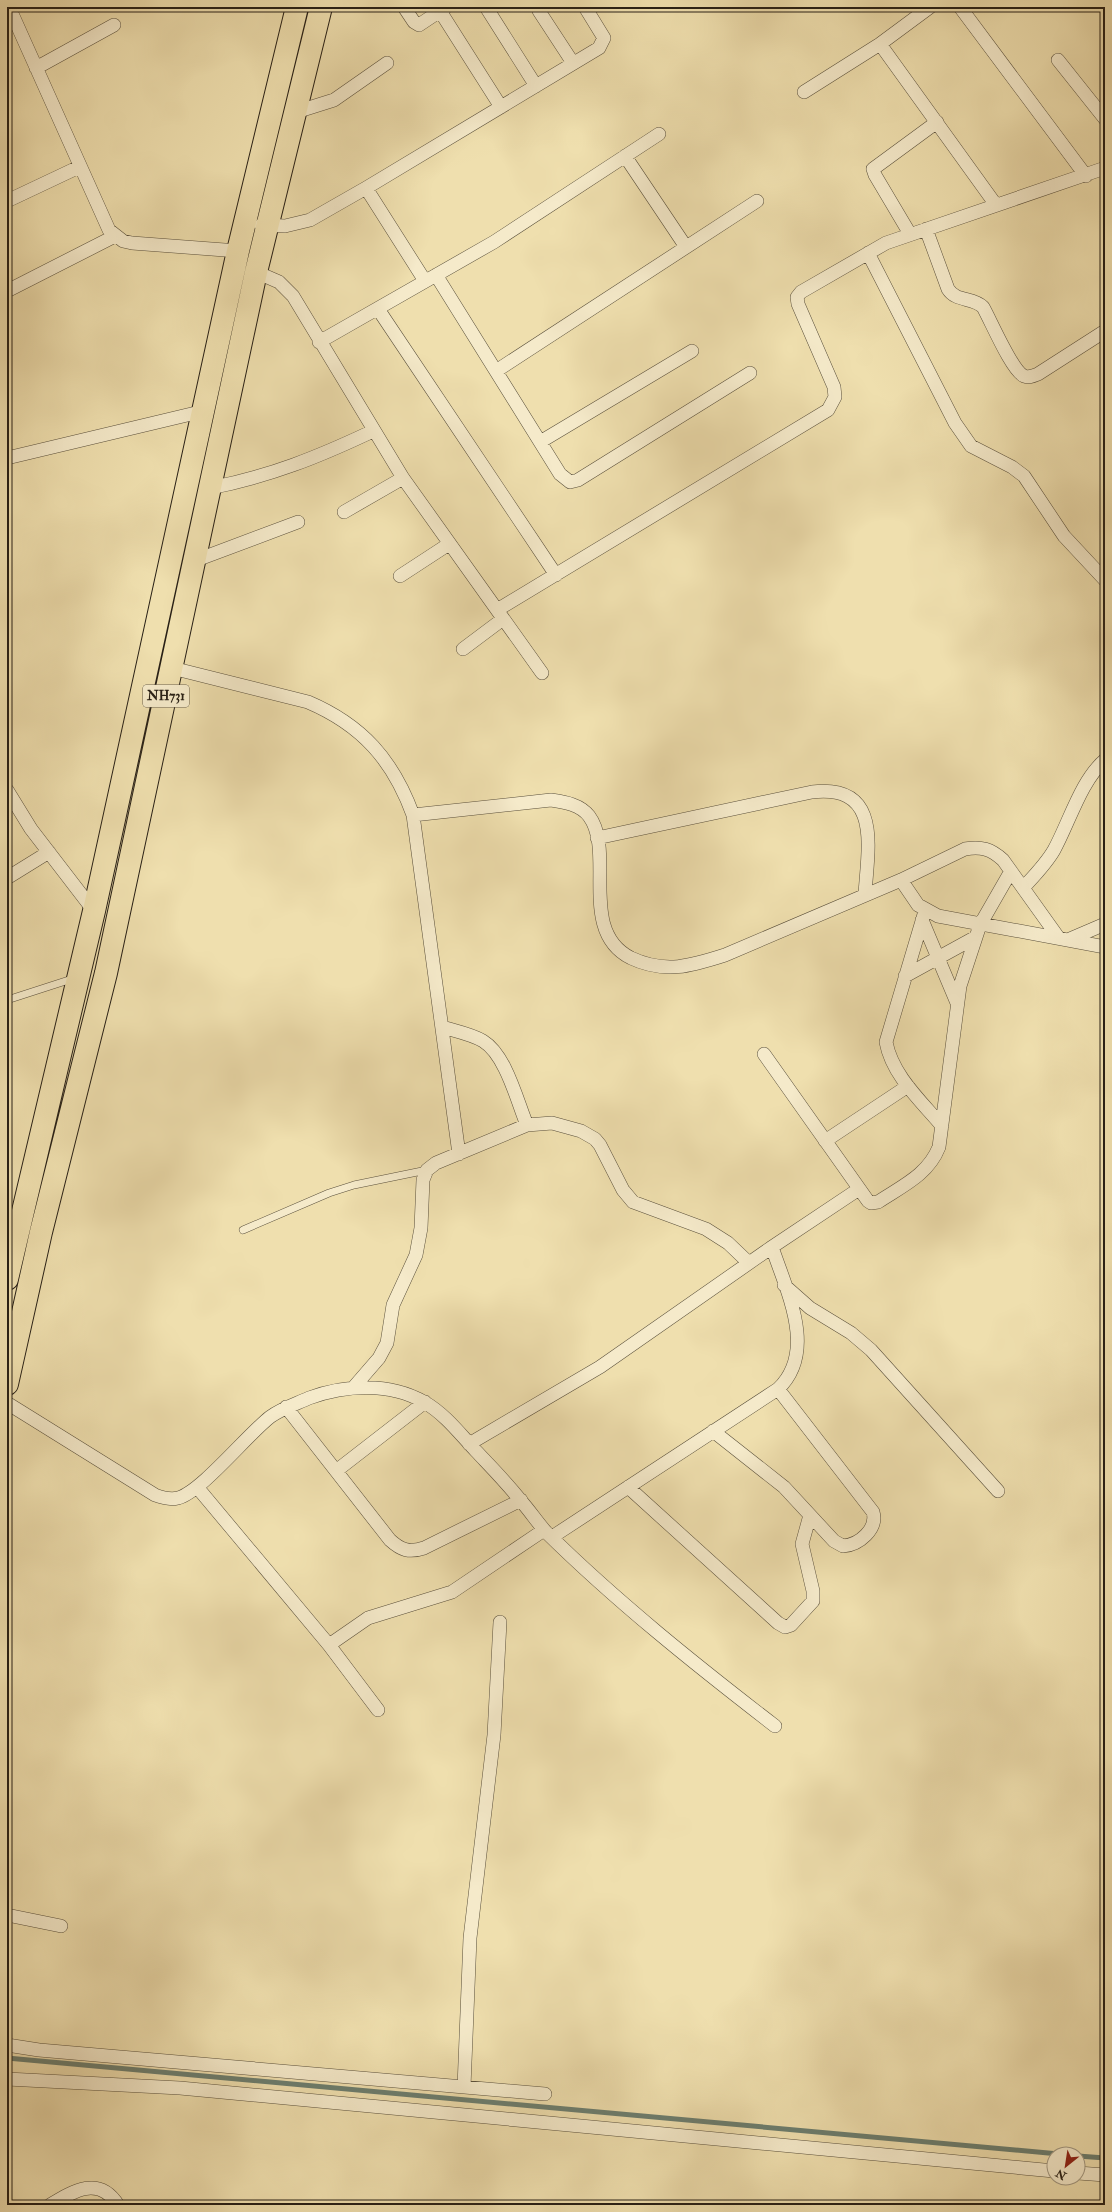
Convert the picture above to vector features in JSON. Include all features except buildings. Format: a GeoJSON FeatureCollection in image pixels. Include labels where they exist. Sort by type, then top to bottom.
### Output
{"type":"FeatureCollection","features":[{"type":"Feature","properties":{"kind":"highway","name":"NH731"},"geometry":{"type":"LineString","coordinates":[[7,1384],[41,1232],[106,973],[256,272],[321,7]]}},
{"type":"Feature","properties":{"kind":"highway","name":"NH731"},"geometry":{"type":"LineString","coordinates":[[7,1279],[94,911],[238,251],[246,224],[295,8]]}},
{"type":"Feature","properties":{"kind":"street"},"geometry":{"type":"LineString","coordinates":[[10,7],[104,222],[115,236],[132,243],[238,251]]}},
{"type":"Feature","properties":{"kind":"street"},"geometry":{"type":"LineString","coordinates":[[404,7],[414,22],[419,25],[443,9],[501,107]]}},
{"type":"Feature","properties":{"kind":"street"},"geometry":{"type":"LineString","coordinates":[[486,7],[536,86]]}},
{"type":"Feature","properties":{"kind":"street"},"geometry":{"type":"LineString","coordinates":[[246,224],[285,226],[300,223],[366,188],[600,48],[604,42],[602,33],[585,7]]}},
{"type":"Feature","properties":{"kind":"street"},"geometry":{"type":"LineString","coordinates":[[804,92],[880,44],[930,7]]}},
{"type":"Feature","properties":{"kind":"street"},"geometry":{"type":"LineString","coordinates":[[960,7],[1086,176]]}},
{"type":"Feature","properties":{"kind":"street"},"geometry":{"type":"LineString","coordinates":[[539,11],[573,63]]}},
{"type":"Feature","properties":{"kind":"street"},"geometry":{"type":"LineString","coordinates":[[36,68],[114,25]]}},
{"type":"Feature","properties":{"kind":"street"},"geometry":{"type":"LineString","coordinates":[[880,44],[996,205]]}},
{"type":"Feature","properties":{"kind":"street"},"geometry":{"type":"LineString","coordinates":[[1058,60],[1105,118]]}},
{"type":"Feature","properties":{"kind":"street"},"geometry":{"type":"LineString","coordinates":[[296,112],[334,100],[348,92],[387,63]]}},
{"type":"Feature","properties":{"kind":"street"},"geometry":{"type":"LineString","coordinates":[[910,234],[875,175],[874,169],[937,122]]}},
{"type":"Feature","properties":{"kind":"street"},"geometry":{"type":"LineString","coordinates":[[319,342],[494,242],[659,134]]}},
{"type":"Feature","properties":{"kind":"street"},"geometry":{"type":"LineString","coordinates":[[625,156],[686,247]]}},
{"type":"Feature","properties":{"kind":"street"},"geometry":{"type":"LineString","coordinates":[[7,201],[79,167]]}},
{"type":"Feature","properties":{"kind":"street"},"geometry":{"type":"LineString","coordinates":[[462,649],[500,615],[556,575],[828,410],[835,397],[834,387],[798,304],[797,297],[805,289],[868,253],[910,234],[1086,176],[1105,168]]}},
{"type":"Feature","properties":{"kind":"street"},"geometry":{"type":"LineString","coordinates":[[366,188],[496,371],[564,479],[573,482],[750,373]]}},
{"type":"Feature","properties":{"kind":"street"},"geometry":{"type":"LineString","coordinates":[[496,371],[756,201]]}},
{"type":"Feature","properties":{"kind":"street"},"geometry":{"type":"LineString","coordinates":[[926,229],[948,289],[954,295],[973,301],[983,308],[1014,366],[1024,376],[1030,377],[1038,374],[1105,331]]}},
{"type":"Feature","properties":{"kind":"street"},"geometry":{"type":"LineString","coordinates":[[7,291],[115,236]]}},
{"type":"Feature","properties":{"kind":"street"},"geometry":{"type":"LineString","coordinates":[[868,253],[955,423],[964,437],[978,451],[1012,467],[1024,476],[1064,536],[1105,580]]}},
{"type":"Feature","properties":{"kind":"street"},"geometry":{"type":"LineString","coordinates":[[256,272],[272,278],[286,288],[293,296],[319,342],[403,478],[542,673]]}},
{"type":"Feature","properties":{"kind":"street"},"geometry":{"type":"LineString","coordinates":[[378,309],[556,575]]}},
{"type":"Feature","properties":{"kind":"street"},"geometry":{"type":"LineString","coordinates":[[540,442],[692,351]]}},
{"type":"Feature","properties":{"kind":"street"},"geometry":{"type":"LineString","coordinates":[[7,458],[204,411]]}},
{"type":"Feature","properties":{"kind":"street"},"geometry":{"type":"LineString","coordinates":[[210,488],[276,472],[328,453],[373,430]]}},
{"type":"Feature","properties":{"kind":"street"},"geometry":{"type":"LineString","coordinates":[[344,512],[403,478]]}},
{"type":"Feature","properties":{"kind":"street"},"geometry":{"type":"LineString","coordinates":[[194,560],[298,522]]}},
{"type":"Feature","properties":{"kind":"street"},"geometry":{"type":"LineString","coordinates":[[400,576],[449,544]]}},
{"type":"Feature","properties":{"kind":"street"},"geometry":{"type":"LineString","coordinates":[[172,668],[308,702],[329,711],[350,724],[371,742],[391,768],[403,789],[413,815],[459,1154]]}},
{"type":"Feature","properties":{"kind":"street"},"geometry":{"type":"LineString","coordinates":[[1023,888],[1053,852],[1088,781],[1095,770],[1105,760]]}},
{"type":"Feature","properties":{"kind":"street"},"geometry":{"type":"LineString","coordinates":[[7,790],[31,829],[94,911]]}},
{"type":"Feature","properties":{"kind":"street"},"geometry":{"type":"LineString","coordinates":[[597,838],[812,792],[837,791],[854,800],[864,814],[868,847],[865,894]]}},
{"type":"Feature","properties":{"kind":"street"},"geometry":{"type":"LineString","coordinates":[[413,815],[551,800],[564,802],[583,810],[593,824],[597,838],[601,911],[606,930],[616,946],[628,956],[645,964],[660,968],[697,964],[725,955],[865,894],[901,880],[965,849],[976,847],[995,853],[1064,938]]}},
{"type":"Feature","properties":{"kind":"street"},"geometry":{"type":"LineString","coordinates":[[7,878],[49,852]]}},
{"type":"Feature","properties":{"kind":"street"},"geometry":{"type":"LineString","coordinates":[[764,1054],[868,1201],[875,1203],[923,1172],[935,1158],[939,1147],[958,1004],[964,973],[978,931],[1011,871]]}},
{"type":"Feature","properties":{"kind":"street"},"geometry":{"type":"LineString","coordinates":[[901,880],[924,915],[958,1004]]}},
{"type":"Feature","properties":{"kind":"street"},"geometry":{"type":"LineString","coordinates":[[924,915],[945,919],[978,931],[1064,938],[1105,947]]}},
{"type":"Feature","properties":{"kind":"street"},"geometry":{"type":"LineString","coordinates":[[924,915],[886,1042],[892,1062],[908,1086],[942,1126]]}},
{"type":"Feature","properties":{"kind":"street"},"geometry":{"type":"LineString","coordinates":[[1064,938],[1105,924]]}},
{"type":"Feature","properties":{"kind":"street"},"geometry":{"type":"LineString","coordinates":[[905,976],[939,957],[978,931]]}},
{"type":"Feature","properties":{"kind":"street"},"geometry":{"type":"LineString","coordinates":[[442,1027],[475,1037],[492,1048],[504,1067],[527,1125]]}},
{"type":"Feature","properties":{"kind":"street"},"geometry":{"type":"LineString","coordinates":[[825,1141],[908,1086]]}},
{"type":"Feature","properties":{"kind":"street"},"geometry":{"type":"LineString","coordinates":[[352,1388],[379,1358],[387,1343],[393,1305],[416,1255],[421,1228],[423,1180],[427,1170],[436,1163],[527,1125],[543,1123],[561,1125],[589,1135],[600,1145],[623,1190],[633,1202],[706,1229],[728,1243],[749,1263]]}},
{"type":"Feature","properties":{"kind":"street"},"geometry":{"type":"LineString","coordinates":[[469,1444],[600,1367],[772,1247],[859,1189]]}},
{"type":"Feature","properties":{"kind":"street"},"geometry":{"type":"LineString","coordinates":[[329,1645],[368,1618],[452,1592],[628,1487],[778,1388],[787,1380],[792,1372],[798,1343],[796,1324],[772,1247]]}},
{"type":"Feature","properties":{"kind":"street"},"geometry":{"type":"LineString","coordinates":[[784,1285],[810,1308],[851,1333],[871,1350],[998,1491]]}},
{"type":"Feature","properties":{"kind":"street"},"geometry":{"type":"LineString","coordinates":[[7,1403],[155,1495],[166,1499],[178,1498],[197,1487],[256,1429],[286,1407],[313,1397],[352,1388],[382,1388],[403,1392],[425,1402],[446,1418],[521,1500],[548,1534],[696,1666],[776,1726]]}},
{"type":"Feature","properties":{"kind":"street"},"geometry":{"type":"LineString","coordinates":[[713,1431],[784,1487],[834,1541],[843,1546],[855,1542],[866,1534],[873,1526],[875,1517],[869,1507],[778,1388]]}},
{"type":"Feature","properties":{"kind":"street"},"geometry":{"type":"LineString","coordinates":[[336,1471],[425,1402]]}},
{"type":"Feature","properties":{"kind":"street"},"geometry":{"type":"LineString","coordinates":[[286,1407],[390,1540],[405,1551],[413,1552],[424,1548],[521,1500]]}},
{"type":"Feature","properties":{"kind":"street"},"geometry":{"type":"LineString","coordinates":[[197,1487],[329,1645],[378,1710]]}},
{"type":"Feature","properties":{"kind":"street"},"geometry":{"type":"LineString","coordinates":[[628,1487],[778,1623],[785,1627],[791,1625],[814,1601],[802,1544],[810,1515]]}},
{"type":"Feature","properties":{"kind":"street"},"geometry":{"type":"LineString","coordinates":[[464,2086],[470,1938],[492,1758],[500,1622]]}},
{"type":"Feature","properties":{"kind":"street"},"geometry":{"type":"LineString","coordinates":[[7,1915],[61,1926]]}},
{"type":"Feature","properties":{"kind":"street"},"geometry":{"type":"LineString","coordinates":[[7,2045],[39,2050],[545,2094]]}},
{"type":"Feature","properties":{"kind":"street"},"geometry":{"type":"LineString","coordinates":[[7,2079],[180,2088],[1046,2170]]}},
{"type":"Feature","properties":{"kind":"street"},"geometry":{"type":"LineString","coordinates":[[1086,2174],[1105,2175]]}},
{"type":"Feature","properties":{"kind":"street"},"geometry":{"type":"LineString","coordinates":[[50,2205],[69,2193],[89,2188],[97,2188],[106,2192],[118,2205]]}},
{"type":"Feature","properties":{"kind":"lane"},"geometry":{"type":"LineString","coordinates":[[7,1000],[79,976]]}},
{"type":"Feature","properties":{"kind":"lane"},"geometry":{"type":"LineString","coordinates":[[243,1230],[329,1193],[354,1185],[427,1170]]}},
{"type":"Feature","properties":{"kind":"waterway"},"geometry":{"type":"LineString","coordinates":[[7,2058],[1046,2153]]}},
{"type":"Feature","properties":{"kind":"waterway"},"geometry":{"type":"LineString","coordinates":[[1086,2157],[1105,2158]]}}]}
